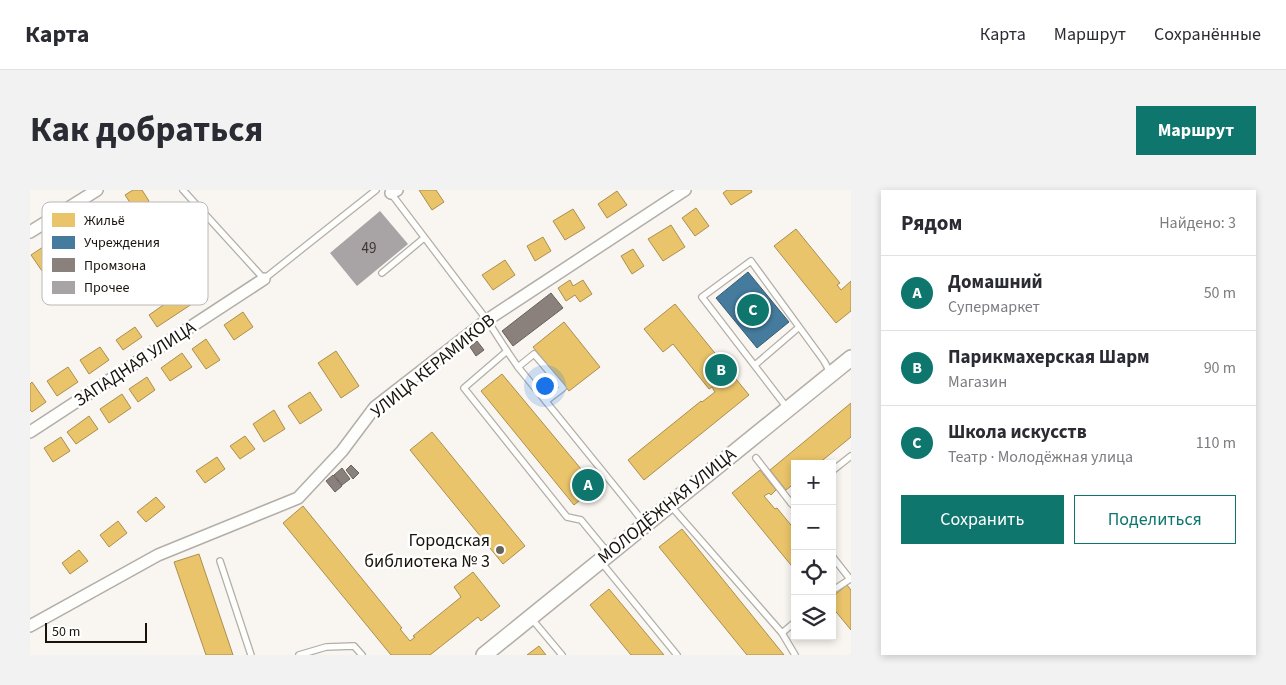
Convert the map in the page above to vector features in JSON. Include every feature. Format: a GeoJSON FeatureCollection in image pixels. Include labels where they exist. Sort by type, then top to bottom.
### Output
{"type":"FeatureCollection","features":[{"type":"Feature","properties":{"kind":"street"},"geometry":{"type":"LineString","coordinates":[[78,202],[97,190]]}},
{"type":"Feature","properties":{"kind":"street","name":"УЛИЦА КЕРАМИКОВ"},"geometry":{"type":"LineString","coordinates":[[30,626],[158,555],[298,498],[342,451],[375,407],[487,320],[685,190]]}},
{"type":"Feature","properties":{"kind":"street"},"geometry":{"type":"LineString","coordinates":[[30,232],[42,224]]}},
{"type":"Feature","properties":{"kind":"street","name":"ЗАПАДНАЯ УЛИЦА"},"geometry":{"type":"LineString","coordinates":[[30,432],[264,279]]}},
{"type":"Feature","properties":{"kind":"street","name":"МОЛОДЁЖНАЯ УЛИЦА"},"geometry":{"type":"LineString","coordinates":[[484,655],[851,358]]}},
{"type":"Feature","properties":{"kind":"lane"},"geometry":{"type":"LineString","coordinates":[[184,190],[195,202]]}},
{"type":"Feature","properties":{"kind":"lane"},"geometry":{"type":"LineString","coordinates":[[208,217],[264,279],[376,190]]}},
{"type":"Feature","properties":{"kind":"lane"},"geometry":{"type":"LineString","coordinates":[[392,191],[424,238],[487,320],[518,367],[645,525]]}},
{"type":"Feature","properties":{"kind":"lane"},"geometry":{"type":"LineString","coordinates":[[382,273],[424,238]]}},
{"type":"Feature","properties":{"kind":"lane"},"geometry":{"type":"LineString","coordinates":[[788,409],[702,296],[751,261],[798,328],[824,361],[831,374]]}},
{"type":"Feature","properties":{"kind":"lane"},"geometry":{"type":"LineString","coordinates":[[755,365],[798,328]]}},
{"type":"Feature","properties":{"kind":"lane"},"geometry":{"type":"LineString","coordinates":[[507,351],[464,388],[567,517],[581,520],[604,557],[677,655]]}},
{"type":"Feature","properties":{"kind":"lane"},"geometry":{"type":"LineString","coordinates":[[518,367],[534,354],[563,388],[546,402]]}},
{"type":"Feature","properties":{"kind":"lane"},"geometry":{"type":"LineString","coordinates":[[836,468],[851,456]]}},
{"type":"Feature","properties":{"kind":"lane"},"geometry":{"type":"LineString","coordinates":[[756,458],[791,499]]}},
{"type":"Feature","properties":{"kind":"lane"},"geometry":{"type":"LineString","coordinates":[[670,504],[782,633],[795,655]]}},
{"type":"Feature","properties":{"kind":"lane"},"geometry":{"type":"LineString","coordinates":[[220,561],[251,655]]}},
{"type":"Feature","properties":{"kind":"lane"},"geometry":{"type":"LineString","coordinates":[[836,561],[851,578],[836,588]]}},
{"type":"Feature","properties":{"kind":"lane"},"geometry":{"type":"LineString","coordinates":[[530,617],[562,655]]}},
{"type":"Feature","properties":{"kind":"lane"},"geometry":{"type":"LineString","coordinates":[[782,633],[791,625]]}},
{"type":"Feature","properties":{"kind":"lane"},"geometry":{"type":"LineString","coordinates":[[298,655],[326,647],[354,646],[362,655]]}},
{"type":"Feature","properties":{"kind":"building: Жильё"},"geometry":{"type":"Polygon","coordinates":[[[133,190],[142,190],[149,201],[130,202],[125,195],[133,190]]]}},
{"type":"Feature","properties":{"kind":"building: Жильё"},"geometry":{"type":"Polygon","coordinates":[[[419,190],[436,190],[444,202],[432,210],[419,190]]]}},
{"type":"Feature","properties":{"kind":"building: Жильё"},"geometry":{"type":"Polygon","coordinates":[[[727,190],[751,190],[752,192],[731,205],[723,193],[727,190]]]}},
{"type":"Feature","properties":{"kind":"building: Жильё"},"geometry":{"type":"Polygon","coordinates":[[[617,191],[627,205],[607,218],[598,204],[617,191]]]}},
{"type":"Feature","properties":{"kind":"building: Жильё"},"geometry":{"type":"Polygon","coordinates":[[[696,208],[709,226],[695,236],[682,218],[696,208]]]}},
{"type":"Feature","properties":{"kind":"building: Жильё"},"geometry":{"type":"Polygon","coordinates":[[[573,209],[585,228],[565,240],[553,221],[573,209]]]}},
{"type":"Feature","properties":{"kind":"building: Жильё"},"geometry":{"type":"Polygon","coordinates":[[[671,225],[685,247],[663,261],[648,239],[671,225]]]}},
{"type":"Feature","properties":{"kind":"building: Жильё"},"geometry":{"type":"Polygon","coordinates":[[[796,229],[840,283],[837,285],[841,290],[851,281],[851,311],[836,323],[774,246],[796,229]]]}},
{"type":"Feature","properties":{"kind":"building: Жильё"},"geometry":{"type":"Polygon","coordinates":[[[543,237],[551,251],[535,261],[527,246],[543,237]]]}},
{"type":"Feature","properties":{"kind":"building: Жильё"},"geometry":{"type":"Polygon","coordinates":[[[42,248],[42,271],[31,255],[42,248]]]}},
{"type":"Feature","properties":{"kind":"building: Жильё"},"geometry":{"type":"Polygon","coordinates":[[[633,249],[644,266],[632,274],[621,256],[633,249]]]}},
{"type":"Feature","properties":{"kind":"building: Жильё"},"geometry":{"type":"Polygon","coordinates":[[[505,260],[515,275],[493,290],[482,275],[505,260]]]}},
{"type":"Feature","properties":{"kind":"building: Жильё"},"geometry":{"type":"Polygon","coordinates":[[[570,280],[573,286],[583,280],[592,294],[580,302],[575,295],[566,301],[558,288],[570,280]]]}},
{"type":"Feature","properties":{"kind":"building: Жильё"},"geometry":{"type":"Polygon","coordinates":[[[675,304],[749,395],[644,480],[628,460],[701,401],[715,392],[712,387],[709,389],[673,344],[663,352],[644,329],[675,304]]]}},
{"type":"Feature","properties":{"kind":"building: Жильё"},"geometry":{"type":"Polygon","coordinates":[[[163,305],[190,305],[157,327],[149,315],[163,305]]]}},
{"type":"Feature","properties":{"kind":"building: Жильё"},"geometry":{"type":"Polygon","coordinates":[[[243,312],[253,327],[234,340],[224,325],[243,312]]]}},
{"type":"Feature","properties":{"kind":"building: Жильё"},"geometry":{"type":"Polygon","coordinates":[[[564,322],[600,367],[569,391],[533,347],[564,322]]]}},
{"type":"Feature","properties":{"kind":"building: Жильё"},"geometry":{"type":"Polygon","coordinates":[[[135,327],[142,337],[123,350],[116,340],[135,327]]]}},
{"type":"Feature","properties":{"kind":"building: Жильё"},"geometry":{"type":"Polygon","coordinates":[[[206,339],[220,360],[206,369],[192,349],[206,339]]]}},
{"type":"Feature","properties":{"kind":"building: Жильё"},"geometry":{"type":"Polygon","coordinates":[[[100,347],[109,360],[89,374],[80,360],[100,347]]]}},
{"type":"Feature","properties":{"kind":"building: Жильё"},"geometry":{"type":"Polygon","coordinates":[[[336,351],[359,386],[341,398],[318,363],[336,351]]]}},
{"type":"Feature","properties":{"kind":"building: Жильё"},"geometry":{"type":"Polygon","coordinates":[[[182,353],[192,367],[170,381],[161,368],[182,353]]]}},
{"type":"Feature","properties":{"kind":"building: Жильё"},"geometry":{"type":"Polygon","coordinates":[[[68,367],[78,382],[57,396],[47,381],[68,367]]]}},
{"type":"Feature","properties":{"kind":"building: Жильё"},"geometry":{"type":"Polygon","coordinates":[[[502,374],[596,487],[574,505],[481,391],[502,374]]]}},
{"type":"Feature","properties":{"kind":"building: Жильё"},"geometry":{"type":"Polygon","coordinates":[[[147,377],[155,390],[138,402],[129,389],[147,377]]]}},
{"type":"Feature","properties":{"kind":"building: Жильё"},"geometry":{"type":"Polygon","coordinates":[[[32,382],[46,402],[32,412],[30,410],[30,384],[32,382]]]}},
{"type":"Feature","properties":{"kind":"building: Жильё"},"geometry":{"type":"Polygon","coordinates":[[[310,392],[322,410],[300,424],[288,406],[310,392]]]}},
{"type":"Feature","properties":{"kind":"building: Жильё"},"geometry":{"type":"Polygon","coordinates":[[[122,394],[131,408],[109,423],[100,409],[122,394]]]}},
{"type":"Feature","properties":{"kind":"building: Жильё"},"geometry":{"type":"Polygon","coordinates":[[[851,403],[851,437],[823,460],[791,460],[791,486],[786,490],[770,470],[851,403]]]}},
{"type":"Feature","properties":{"kind":"building: Жильё"},"geometry":{"type":"Polygon","coordinates":[[[274,410],[285,429],[264,442],[253,424],[274,410]]]}},
{"type":"Feature","properties":{"kind":"building: Жильё"},"geometry":{"type":"Polygon","coordinates":[[[89,416],[98,429],[76,444],[67,432],[89,416]]]}},
{"type":"Feature","properties":{"kind":"building: Жильё"},"geometry":{"type":"Polygon","coordinates":[[[432,432],[525,546],[503,564],[410,450],[432,432]]]}},
{"type":"Feature","properties":{"kind":"building: Жильё"},"geometry":{"type":"Polygon","coordinates":[[[245,436],[255,449],[240,459],[230,446],[245,436]]]}},
{"type":"Feature","properties":{"kind":"building: Жильё"},"geometry":{"type":"Polygon","coordinates":[[[61,437],[70,451],[53,462],[44,448],[61,437]]]}},
{"type":"Feature","properties":{"kind":"building: Жильё"},"geometry":{"type":"Polygon","coordinates":[[[217,457],[225,469],[205,483],[196,471],[217,457]]]}},
{"type":"Feature","properties":{"kind":"building: Жильё"},"geometry":{"type":"Polygon","coordinates":[[[760,470],[776,490],[771,495],[769,493],[764,496],[791,525],[791,565],[732,493],[760,470]]]}},
{"type":"Feature","properties":{"kind":"building: Жильё"},"geometry":{"type":"Polygon","coordinates":[[[156,497],[165,507],[146,522],[137,512],[156,497]]]}},
{"type":"Feature","properties":{"kind":"building: Жильё"},"geometry":{"type":"Polygon","coordinates":[[[303,506],[402,628],[400,629],[410,641],[415,637],[413,636],[461,597],[454,587],[473,572],[500,606],[481,621],[478,617],[430,655],[391,655],[283,523],[303,506]]]}},
{"type":"Feature","properties":{"kind":"building: Жильё"},"geometry":{"type":"Polygon","coordinates":[[[118,521],[127,533],[109,547],[100,535],[118,521]]]}},
{"type":"Feature","properties":{"kind":"building: Жильё"},"geometry":{"type":"Polygon","coordinates":[[[682,529],[784,655],[747,655],[659,547],[682,529]]]}},
{"type":"Feature","properties":{"kind":"building: Жильё"},"geometry":{"type":"Polygon","coordinates":[[[79,550],[88,561],[70,574],[62,563],[79,550]]]}},
{"type":"Feature","properties":{"kind":"building: Жильё"},"geometry":{"type":"Polygon","coordinates":[[[199,554],[233,655],[206,655],[174,562],[199,554]]]}},
{"type":"Feature","properties":{"kind":"building: Жильё"},"geometry":{"type":"Polygon","coordinates":[[[847,585],[851,590],[851,630],[836,612],[836,594],[847,585]]]}},
{"type":"Feature","properties":{"kind":"building: Жильё"},"geometry":{"type":"Polygon","coordinates":[[[609,589],[664,655],[631,655],[590,605],[609,589]]]}},
{"type":"Feature","properties":{"kind":"building: Жильё"},"geometry":{"type":"Polygon","coordinates":[[[539,646],[546,655],[527,655],[539,646]]]}},
{"type":"Feature","properties":{"kind":"building: Учреждения"},"geometry":{"type":"Polygon","coordinates":[[[748,272],[789,322],[757,348],[716,298],[748,272]]]}},
{"type":"Feature","properties":{"kind":"building: Промзона"},"geometry":{"type":"Polygon","coordinates":[[[551,293],[563,308],[513,346],[502,331],[551,293]]]}},
{"type":"Feature","properties":{"kind":"building: Промзона"},"geometry":{"type":"Polygon","coordinates":[[[477,341],[484,350],[476,356],[470,347],[477,341]]]}},
{"type":"Feature","properties":{"kind":"building: Промзона"},"geometry":{"type":"Polygon","coordinates":[[[351,465],[359,473],[353,479],[346,470],[351,465]]]}},
{"type":"Feature","properties":{"kind":"building: Промзона"},"geometry":{"type":"Polygon","coordinates":[[[342,468],[350,479],[342,485],[334,475],[342,468]]]}},
{"type":"Feature","properties":{"kind":"building: Промзона"},"geometry":{"type":"Polygon","coordinates":[[[333,475],[342,486],[335,492],[326,481],[333,475]]]}},
{"type":"Feature","properties":{"kind":"building: Прочее"},"geometry":{"type":"Polygon","coordinates":[[[380,211],[408,244],[357,286],[330,253],[380,211]]]}},
{"type":"Feature","properties":{"kind":"place","name":"Школа искусств"},"geometry":{"type":"Point","coordinates":[753,310]}},
{"type":"Feature","properties":{"kind":"place","name":"Парикмахерская Шарм"},"geometry":{"type":"Point","coordinates":[721,370]}},
{"type":"Feature","properties":{"kind":"place","name":"Домашний"},"geometry":{"type":"Point","coordinates":[588,485]}},
{"type":"Feature","properties":{"kind":"place","name":"Городская библиотека № 3"},"geometry":{"type":"Point","coordinates":[500,550]}}]}
